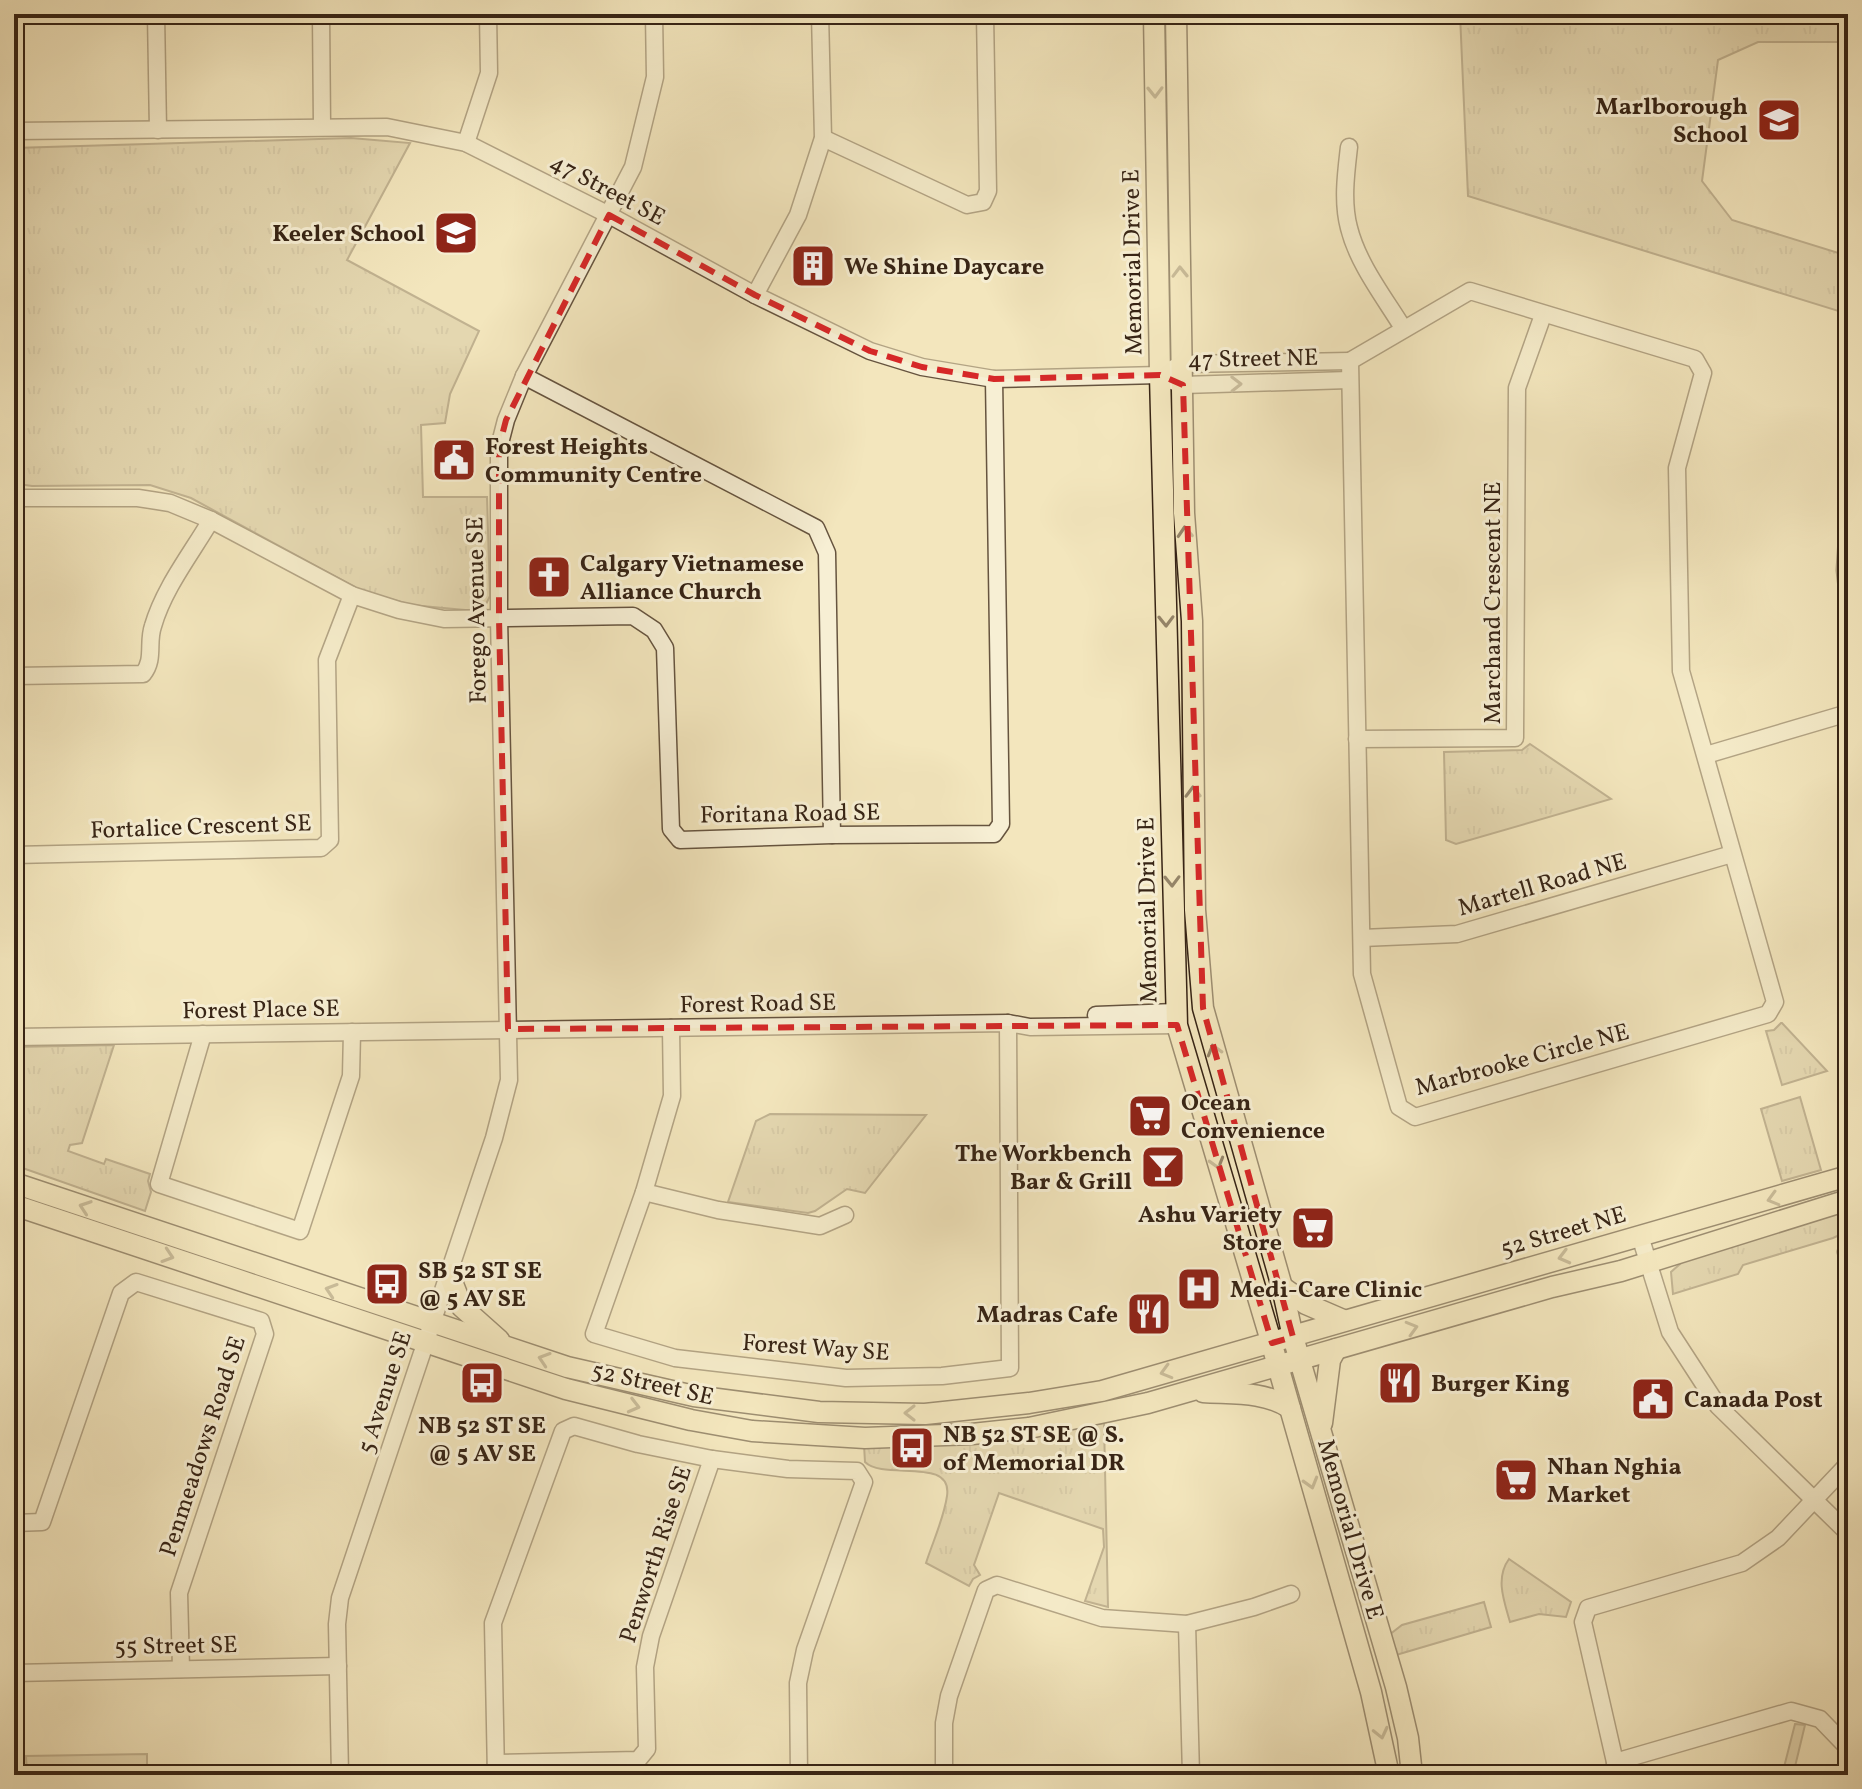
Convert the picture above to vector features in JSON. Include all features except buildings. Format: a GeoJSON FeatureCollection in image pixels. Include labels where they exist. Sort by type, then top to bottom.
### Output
{"type":"FeatureCollection","features":[{"type":"Feature","properties":{"kind":"main road","name":"Memorial Drive E"},"geometry":{"type":"LineString","coordinates":[[1154,14],[1176,1019],[1371,1692],[1389,1775]]}},
{"type":"Feature","properties":{"kind":"main road","name":"Memorial Drive E"},"geometry":{"type":"LineString","coordinates":[[1176,14],[1184,513],[1192,621],[1195,910],[1203,1008],[1282,1287],[1299,1359],[1396,1687],[1408,1738],[1412,1775]]}},
{"type":"Feature","properties":{"kind":"main road","name":"52 Street NE"},"geometry":{"type":"LineString","coordinates":[[1293,1337],[1848,1176]]}},
{"type":"Feature","properties":{"kind":"main road","name":"52 Street SE"},"geometry":{"type":"LineString","coordinates":[[14,1183],[429,1332],[566,1389],[633,1407],[752,1431],[820,1436],[928,1437],[1029,1428],[1191,1392],[1299,1359]]}},
{"type":"Feature","properties":{"kind":"main road"},"geometry":{"type":"LineString","coordinates":[[1299,1359],[1647,1263],[1848,1200]]}},
{"type":"Feature","properties":{"kind":"main road","name":"52 Street SE"},"geometry":{"type":"LineString","coordinates":[[14,1205],[429,1332],[508,1348],[567,1367],[634,1383],[755,1406],[819,1412],[925,1414],[1029,1403],[1102,1391],[1293,1337]]}},
{"type":"Feature","properties":{"kind":"main road"},"geometry":{"type":"LineString","coordinates":[[449,1274],[462,1307],[508,1348]]}},
{"type":"Feature","properties":{"kind":"main road"},"geometry":{"type":"LineString","coordinates":[[1282,1287],[1306,1304],[1343,1320]]}},
{"type":"Feature","properties":{"kind":"main road"},"geometry":{"type":"LineString","coordinates":[[1241,1351],[1253,1326],[1256,1290]]}},
{"type":"Feature","properties":{"kind":"main road"},"geometry":{"type":"LineString","coordinates":[[1321,1432],[1330,1360],[1336,1349]]}},
{"type":"Feature","properties":{"kind":"main road"},"geometry":{"type":"LineString","coordinates":[[1191,1392],[1260,1395],[1290,1408]]}},
{"type":"Feature","properties":{"kind":"street"},"geometry":{"type":"LineString","coordinates":[[156,14],[158,130]]}},
{"type":"Feature","properties":{"kind":"street"},"geometry":{"type":"LineString","coordinates":[[321,14],[322,126]]}},
{"type":"Feature","properties":{"kind":"street"},"geometry":{"type":"LineString","coordinates":[[466,143],[489,73],[488,14]]}},
{"type":"Feature","properties":{"kind":"street","name":"Forego Avenue SE"},"geometry":{"type":"LineString","coordinates":[[508,1029],[499,618],[499,447],[524,376],[633,167],[655,77],[654,14]]}},
{"type":"Feature","properties":{"kind":"street"},"geometry":{"type":"LineString","coordinates":[[755,295],[798,215],[823,138],[820,14]]}},
{"type":"Feature","properties":{"kind":"street"},"geometry":{"type":"LineString","coordinates":[[823,138],[967,205],[983,202],[988,191],[985,14]]}},
{"type":"Feature","properties":{"kind":"street","name":"47 Street SE"},"geometry":{"type":"LineString","coordinates":[[14,131],[387,127],[466,143],[609,215],[755,295],[870,351],[922,367],[994,379],[1160,375]]}},
{"type":"Feature","properties":{"kind":"street"},"geometry":{"type":"LineString","coordinates":[[1349,147],[1345,182],[1348,227],[1360,257],[1403,328]]}},
{"type":"Feature","properties":{"kind":"street","name":"Marbrooke Circle NE"},"geometry":{"type":"LineString","coordinates":[[1470,291],[1695,359],[1703,373],[1677,468],[1681,671],[1775,1002],[1768,1014],[1415,1117],[1399,1107],[1362,974],[1349,380],[1350,361],[1403,328],[1470,291]]}},
{"type":"Feature","properties":{"kind":"street","name":"Marchand Crescent NE"},"geometry":{"type":"LineString","coordinates":[[1357,739],[1515,738],[1517,388],[1543,315]]}},
{"type":"Feature","properties":{"kind":"street","name":"47 Street NE"},"geometry":{"type":"LineString","coordinates":[[1182,375],[1350,361]]}},
{"type":"Feature","properties":{"kind":"street","name":"47 Street NE"},"geometry":{"type":"LineString","coordinates":[[1160,375],[1349,380]]}},
{"type":"Feature","properties":{"kind":"street"},"geometry":{"type":"LineString","coordinates":[[524,376],[816,528],[827,553],[832,835]]}},
{"type":"Feature","properties":{"kind":"street","name":"Foritana Road SE"},"geometry":{"type":"LineString","coordinates":[[14,498],[138,498],[170,503],[211,520],[352,595],[399,610],[444,619],[633,616],[654,630],[665,648],[671,829],[680,840],[994,834],[1001,824],[994,379]]}},
{"type":"Feature","properties":{"kind":"street"},"geometry":{"type":"LineString","coordinates":[[14,676],[143,674],[150,665],[151,629],[164,598],[211,520]]}},
{"type":"Feature","properties":{"kind":"street"},"geometry":{"type":"LineString","coordinates":[[1848,524],[1845,570],[1848,597]]}},
{"type":"Feature","properties":{"kind":"street","name":"Fortalice Crescent SE"},"geometry":{"type":"LineString","coordinates":[[14,855],[321,848],[330,840],[327,660],[352,595]]}},
{"type":"Feature","properties":{"kind":"street"},"geometry":{"type":"LineString","coordinates":[[1706,755],[1848,713]]}},
{"type":"Feature","properties":{"kind":"street","name":"Martell Road NE"},"geometry":{"type":"LineString","coordinates":[[1362,938],[1457,934],[1732,854]]}},
{"type":"Feature","properties":{"kind":"street","name":"Forest Road SE"},"geometry":{"type":"LineString","coordinates":[[508,1029],[1008,1023],[1029,1017],[1176,1019]]}},
{"type":"Feature","properties":{"kind":"street","name":"Forest Way SE"},"geometry":{"type":"LineString","coordinates":[[671,1028],[672,1096],[644,1192],[594,1334],[675,1358],[846,1378],[942,1376],[1010,1368],[1008,1023]]}},
{"type":"Feature","properties":{"kind":"street","name":"Forest Place SE"},"geometry":{"type":"LineString","coordinates":[[14,1037],[508,1029]]}},
{"type":"Feature","properties":{"kind":"street","name":"5 Avenue SE"},"geometry":{"type":"LineString","coordinates":[[340,1775],[337,1624],[340,1598],[502,1112],[509,1080],[508,1029]]}},
{"type":"Feature","properties":{"kind":"street"},"geometry":{"type":"LineString","coordinates":[[203,1034],[159,1184],[300,1231],[351,1076],[352,1032]]}},
{"type":"Feature","properties":{"kind":"street"},"geometry":{"type":"LineString","coordinates":[[644,1192],[718,1210],[820,1226],[845,1215]]}},
{"type":"Feature","properties":{"kind":"street"},"geometry":{"type":"LineString","coordinates":[[1640,1236],[1670,1332],[1707,1391],[1718,1406],[1848,1533]]}},
{"type":"Feature","properties":{"kind":"street"},"geometry":{"type":"LineString","coordinates":[[1848,1249],[1848,1258]]}},
{"type":"Feature","properties":{"kind":"street","name":"Penmeadows Road SE"},"geometry":{"type":"LineString","coordinates":[[14,1523],[42,1522],[121,1293],[136,1282],[261,1321],[265,1334],[179,1593],[181,1669]]}},
{"type":"Feature","properties":{"kind":"street"},"geometry":{"type":"LineString","coordinates":[[496,1769],[493,1623],[563,1431],[574,1426],[638,1444],[712,1459],[788,1469],[857,1471],[864,1482],[805,1650],[798,1683],[799,1775]]}},
{"type":"Feature","properties":{"kind":"street","name":"Penworth Rise SE"},"geometry":{"type":"LineString","coordinates":[[496,1769],[638,1760],[647,1749],[645,1667],[651,1636],[712,1459]]}},
{"type":"Feature","properties":{"kind":"street"},"geometry":{"type":"LineString","coordinates":[[1848,1464],[1778,1538],[1742,1563],[1588,1608],[1583,1622],[1615,1768],[1791,1711],[1820,1719],[1848,1748]]}},
{"type":"Feature","properties":{"kind":"street"},"geometry":{"type":"LineString","coordinates":[[944,1775],[944,1723],[949,1696],[986,1590],[997,1585],[1114,1621],[1187,1624],[1291,1594]]}},
{"type":"Feature","properties":{"kind":"street"},"geometry":{"type":"LineString","coordinates":[[1187,1624],[1191,1775]]}},
{"type":"Feature","properties":{"kind":"street","name":"55 Street SE"},"geometry":{"type":"LineString","coordinates":[[14,1673],[338,1666]]}},
{"type":"Feature","properties":{"kind":"street"},"geometry":{"type":"LineString","coordinates":[[14,1728],[15,1775]]}},
{"type":"Feature","properties":{"kind":"highlighted area"},"geometry":{"type":"Polygon","coordinates":[[[609,215],[755,295],[870,351],[922,367],[994,379],[1160,375],[1183,385],[1203,1008],[1293,1337],[1272,1343],[1177,1025],[508,1029],[499,618],[499,447],[506,420],[609,215]]]}},
{"type":"Feature","properties":{"kind":"green space"},"geometry":{"type":"Polygon","coordinates":[[[1460,14],[1848,14],[1848,42],[1758,42],[1718,60],[1702,181],[1732,220],[1848,256],[1848,314],[1468,196],[1460,14]]]}},
{"type":"Feature","properties":{"kind":"green space"},"geometry":{"type":"Polygon","coordinates":[[[351,138],[410,143],[347,260],[479,331],[450,394],[445,423],[421,425],[423,497],[487,497],[490,596],[485,606],[476,611],[411,605],[360,590],[191,498],[150,485],[32,486],[18,484],[14,480],[14,148],[351,138]]]}},
{"type":"Feature","properties":{"kind":"green space"},"geometry":{"type":"Polygon","coordinates":[[[1530,744],[1611,799],[1456,844],[1446,840],[1444,752],[1522,750],[1530,744]]]}},
{"type":"Feature","properties":{"kind":"green space"},"geometry":{"type":"Polygon","coordinates":[[[1781,1023],[1827,1071],[1782,1085],[1766,1031],[1774,1030],[1781,1023]]]}},
{"type":"Feature","properties":{"kind":"green space"},"geometry":{"type":"Polygon","coordinates":[[[114,1045],[82,1143],[70,1145],[68,1151],[104,1164],[106,1159],[150,1174],[151,1192],[145,1211],[14,1165],[14,1047],[114,1045]]]}},
{"type":"Feature","properties":{"kind":"green space"},"geometry":{"type":"Polygon","coordinates":[[[1800,1097],[1821,1170],[1782,1181],[1761,1109],[1800,1097]]]}},
{"type":"Feature","properties":{"kind":"green space"},"geometry":{"type":"Polygon","coordinates":[[[770,1114],[926,1115],[865,1193],[847,1189],[808,1213],[728,1202],[756,1121],[770,1114]]]}},
{"type":"Feature","properties":{"kind":"green space"},"geometry":{"type":"Polygon","coordinates":[[[1848,1208],[1848,1231],[1743,1265],[1738,1274],[1673,1294],[1671,1272],[1688,1257],[1848,1208]]]}},
{"type":"Feature","properties":{"kind":"green space"},"geometry":{"type":"Polygon","coordinates":[[[1104,1423],[1108,1607],[1085,1601],[1104,1547],[1103,1529],[999,1493],[974,1565],[980,1575],[969,1586],[926,1563],[943,1513],[946,1484],[939,1476],[929,1473],[887,1470],[865,1462],[864,1445],[1027,1436],[1104,1423]]]}},
{"type":"Feature","properties":{"kind":"green space"},"geometry":{"type":"Polygon","coordinates":[[[1509,1559],[1571,1602],[1566,1617],[1539,1614],[1510,1622],[1502,1582],[1509,1559]]]}},
{"type":"Feature","properties":{"kind":"green space"},"geometry":{"type":"Polygon","coordinates":[[[1484,1602],[1491,1627],[1396,1655],[1389,1635],[1402,1625],[1484,1602]]]}},
{"type":"Feature","properties":{"kind":"green space"},"geometry":{"type":"Polygon","coordinates":[[[1795,1724],[1805,1725],[1793,1775],[1782,1775],[1795,1724]]]}},
{"type":"Feature","properties":{"kind":"green space"},"geometry":{"type":"Polygon","coordinates":[[[147,1754],[147,1775],[27,1775],[26,1756],[147,1754]]]}},
{"type":"Feature","properties":{"kind":"place","name":"Marlborough School"},"geometry":{"type":"Point","coordinates":[1779,120]}},
{"type":"Feature","properties":{"kind":"place","name":"Keeler School"},"geometry":{"type":"Point","coordinates":[456,233]}},
{"type":"Feature","properties":{"kind":"place","name":"We Shine Daycare"},"geometry":{"type":"Point","coordinates":[813,266]}},
{"type":"Feature","properties":{"kind":"place","name":"Forest Heights Community Centre"},"geometry":{"type":"Point","coordinates":[454,460]}},
{"type":"Feature","properties":{"kind":"place","name":"Calgary Vietnamese Alliance Church"},"geometry":{"type":"Point","coordinates":[549,577]}},
{"type":"Feature","properties":{"kind":"place","name":"Ocean Convenience"},"geometry":{"type":"Point","coordinates":[1150,1116]}},
{"type":"Feature","properties":{"kind":"place","name":"The Workbench Bar & Grill"},"geometry":{"type":"Point","coordinates":[1163,1167]}},
{"type":"Feature","properties":{"kind":"place","name":"Ashu Variety Store"},"geometry":{"type":"Point","coordinates":[1313,1228]}},
{"type":"Feature","properties":{"kind":"place","name":"SB 52 ST SE @ 5 AV SE"},"geometry":{"type":"Point","coordinates":[387,1284]}},
{"type":"Feature","properties":{"kind":"place","name":"Medi-Care Clinic"},"geometry":{"type":"Point","coordinates":[1199,1289]}},
{"type":"Feature","properties":{"kind":"place","name":"Madras Cafe"},"geometry":{"type":"Point","coordinates":[1149,1314]}},
{"type":"Feature","properties":{"kind":"place","name":"NB 52 ST SE @ 5 AV SE"},"geometry":{"type":"Point","coordinates":[482,1383]}},
{"type":"Feature","properties":{"kind":"place","name":"Burger King"},"geometry":{"type":"Point","coordinates":[1400,1383]}},
{"type":"Feature","properties":{"kind":"place","name":"Canada Post"},"geometry":{"type":"Point","coordinates":[1653,1399]}},
{"type":"Feature","properties":{"kind":"place","name":"NB 52 ST SE @ S. of Memorial DR"},"geometry":{"type":"Point","coordinates":[912,1448]}},
{"type":"Feature","properties":{"kind":"place","name":"Nhan Nghia Market"},"geometry":{"type":"Point","coordinates":[1516,1480]}}]}
